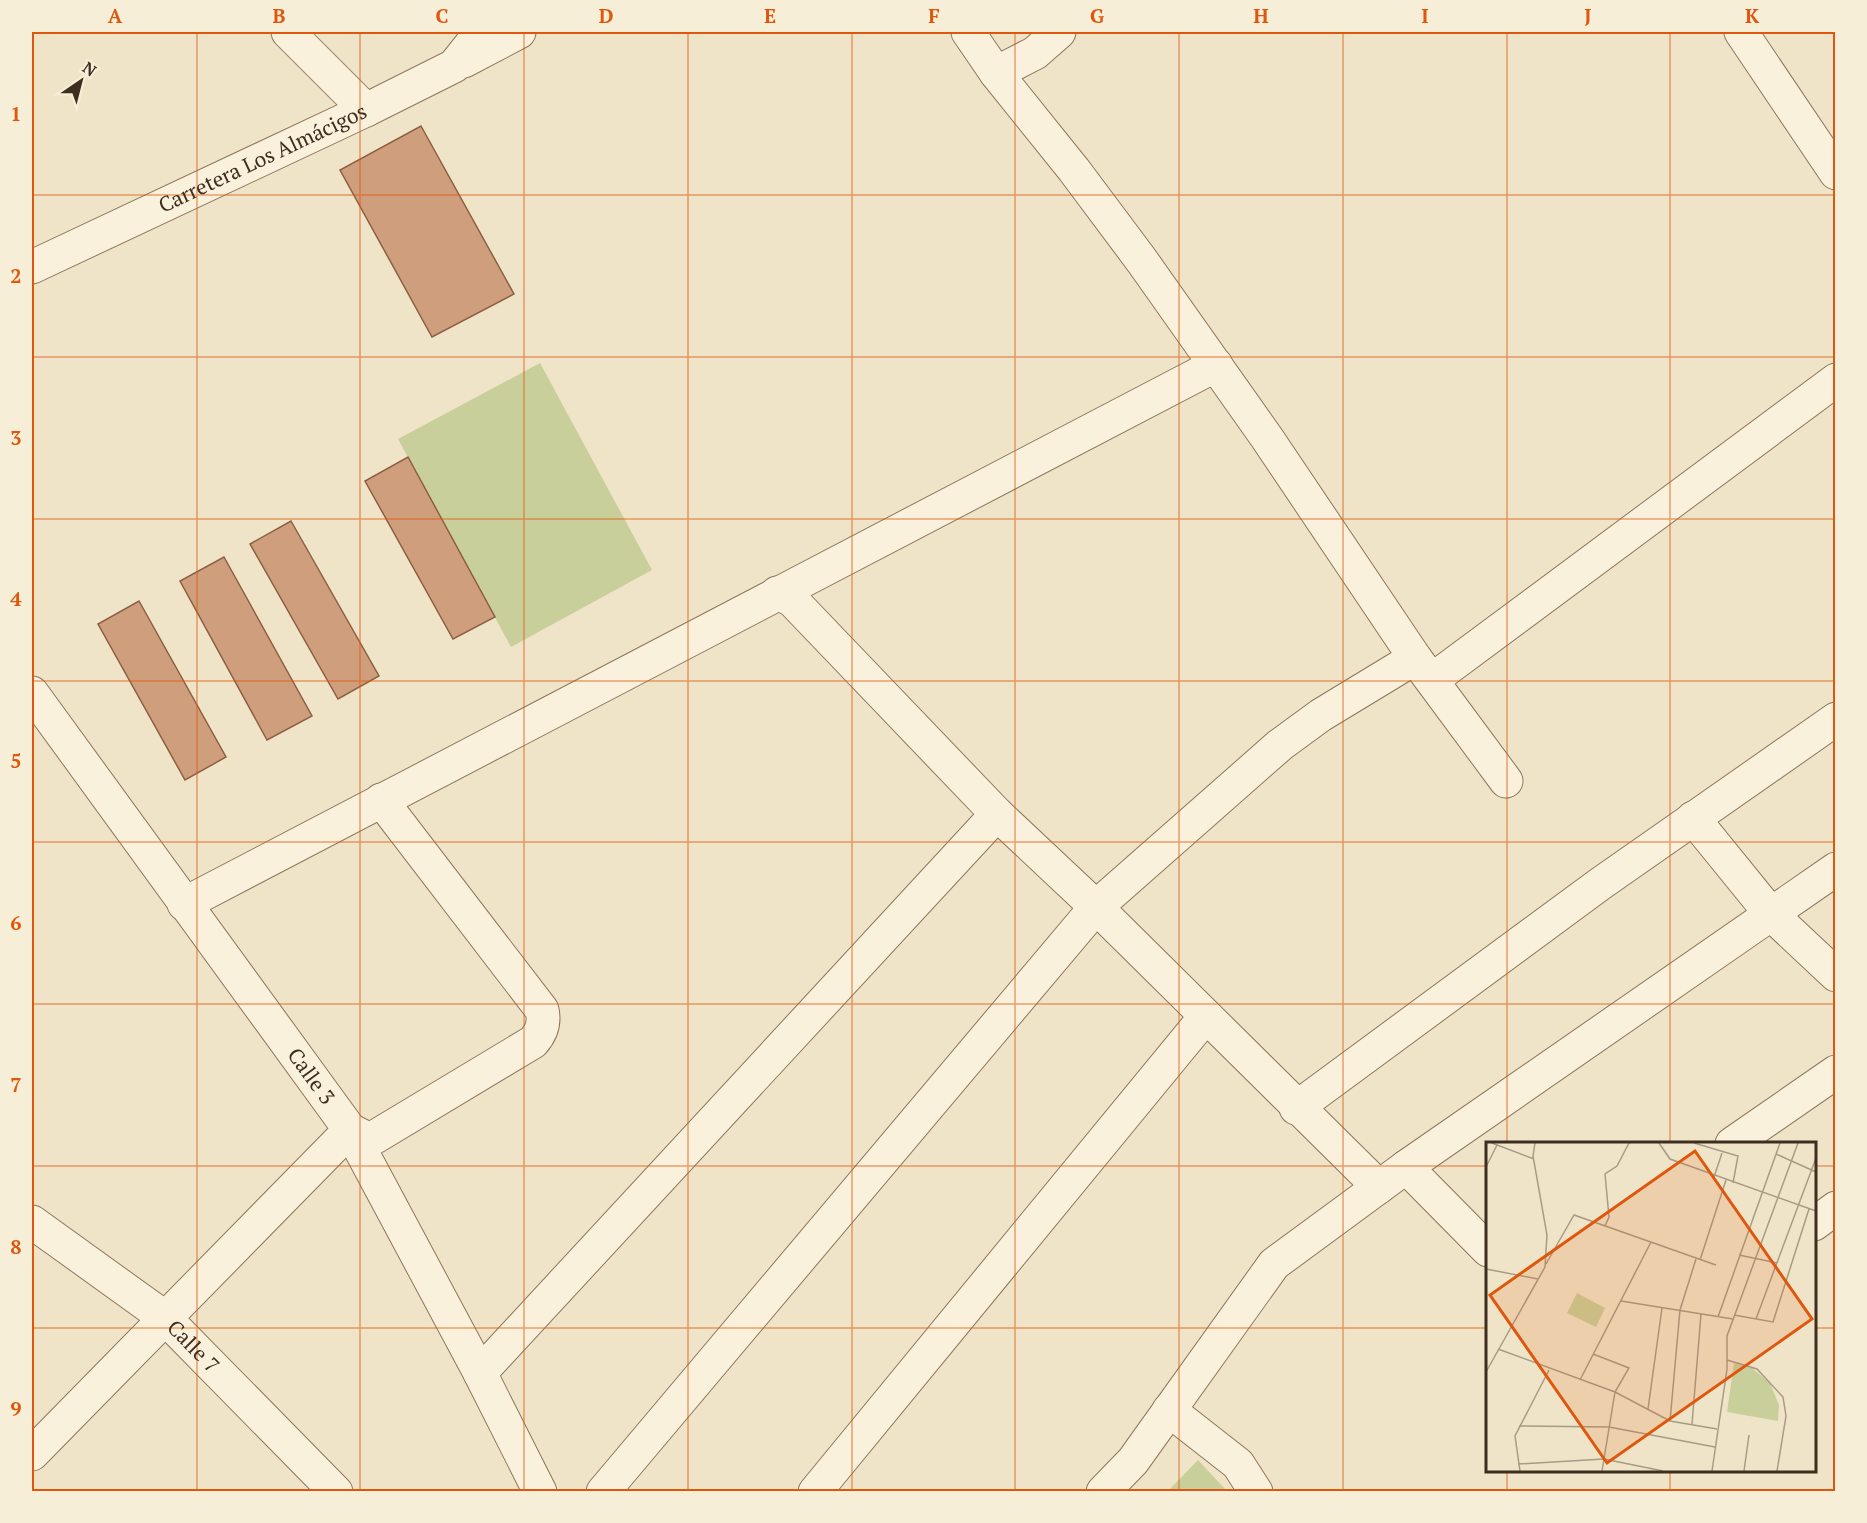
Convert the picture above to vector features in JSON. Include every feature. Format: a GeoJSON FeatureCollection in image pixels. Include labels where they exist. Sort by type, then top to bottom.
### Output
{"type":"FeatureCollection","features":[{"type":"Feature","properties":{"kind":"street"},"geometry":{"type":"LineString","coordinates":[[288,32],[366,110]]}},
{"type":"Feature","properties":{"kind":"street","name":"Carretera Los Almácigos"},"geometry":{"type":"LineString","coordinates":[[32,267],[366,110],[454,66],[481,32]]}},
{"type":"Feature","properties":{"kind":"street"},"geometry":{"type":"LineString","coordinates":[[454,66],[519,32]]}},
{"type":"Feature","properties":{"kind":"street"},"geometry":{"type":"LineString","coordinates":[[968,32],[996,73],[1074,170],[1216,365],[1423,669],[1506,781]]}},
{"type":"Feature","properties":{"kind":"street"},"geometry":{"type":"LineString","coordinates":[[996,73],[1035,53],[1059,32]]}},
{"type":"Feature","properties":{"kind":"street"},"geometry":{"type":"LineString","coordinates":[[1741,32],[1836,173]]}},
{"type":"Feature","properties":{"kind":"street"},"geometry":{"type":"LineString","coordinates":[[184,904],[1216,365]]}},
{"type":"Feature","properties":{"kind":"street"},"geometry":{"type":"LineString","coordinates":[[603,1491],[1096,907],[1280,745],[1321,716],[1423,669],[1836,380]]}},
{"type":"Feature","properties":{"kind":"street"},"geometry":{"type":"LineString","coordinates":[[777,593],[792,600],[997,814],[1096,907],[1296,1108],[1379,1187]]}},
{"type":"Feature","properties":{"kind":"street","name":"Calle 3"},"geometry":{"type":"LineString","coordinates":[[36,708],[350,1130],[480,1373],[540,1491]]}},
{"type":"Feature","properties":{"kind":"street"},"geometry":{"type":"LineString","coordinates":[[1296,1108],[1693,818],[1836,719]]}},
{"type":"Feature","properties":{"kind":"street"},"geometry":{"type":"LineString","coordinates":[[32,1454],[350,1130],[366,1138],[375,1137],[533,1042],[542,1029],[544,1018],[542,1010],[381,800]]}},
{"type":"Feature","properties":{"kind":"street"},"geometry":{"type":"LineString","coordinates":[[480,1373],[997,814]]}},
{"type":"Feature","properties":{"kind":"street"},"geometry":{"type":"LineString","coordinates":[[1693,818],[1771,914],[1836,975]]}},
{"type":"Feature","properties":{"kind":"street"},"geometry":{"type":"LineString","coordinates":[[1103,1491],[1133,1461],[1274,1264],[1406,1167],[1836,869]]}},
{"type":"Feature","properties":{"kind":"street"},"geometry":{"type":"LineString","coordinates":[[815,1491],[1206,1016]]}},
{"type":"Feature","properties":{"kind":"street"},"geometry":{"type":"LineString","coordinates":[[1733,1142],[1836,1072]]}},
{"type":"Feature","properties":{"kind":"street"},"geometry":{"type":"LineString","coordinates":[[1406,1167],[1486,1248]]}},
{"type":"Feature","properties":{"kind":"street"},"geometry":{"type":"LineString","coordinates":[[1816,1223],[1836,1208]]}},
{"type":"Feature","properties":{"kind":"street","name":"Calle 7"},"geometry":{"type":"LineString","coordinates":[[32,1222],[164,1317],[336,1491]]}},
{"type":"Feature","properties":{"kind":"street"},"geometry":{"type":"LineString","coordinates":[[1169,1410],[1238,1464],[1256,1491]]}},
{"type":"Feature","properties":{"kind":"green space"},"geometry":{"type":"Polygon","coordinates":[[[540,363],[652,570],[511,647],[398,439],[540,363]]]}},
{"type":"Feature","properties":{"kind":"green space"},"geometry":{"type":"Polygon","coordinates":[[[1198,1460],[1227,1491],[1168,1491],[1198,1460]]]}},
{"type":"Feature","properties":{"kind":"building"},"geometry":{"type":"Polygon","coordinates":[[[421,126],[514,294],[432,337],[340,170],[421,126]]]}},
{"type":"Feature","properties":{"kind":"building"},"geometry":{"type":"Polygon","coordinates":[[[408,457],[495,617],[453,639],[365,481],[408,457]]]}},
{"type":"Feature","properties":{"kind":"building"},"geometry":{"type":"Polygon","coordinates":[[[291,521],[379,676],[338,699],[250,544],[291,521]]]}},
{"type":"Feature","properties":{"kind":"building"},"geometry":{"type":"Polygon","coordinates":[[[224,557],[312,716],[267,740],[180,581],[224,557]]]}},
{"type":"Feature","properties":{"kind":"building"},"geometry":{"type":"Polygon","coordinates":[[[139,601],[226,757],[185,780],[98,624],[139,601]]]}}]}
